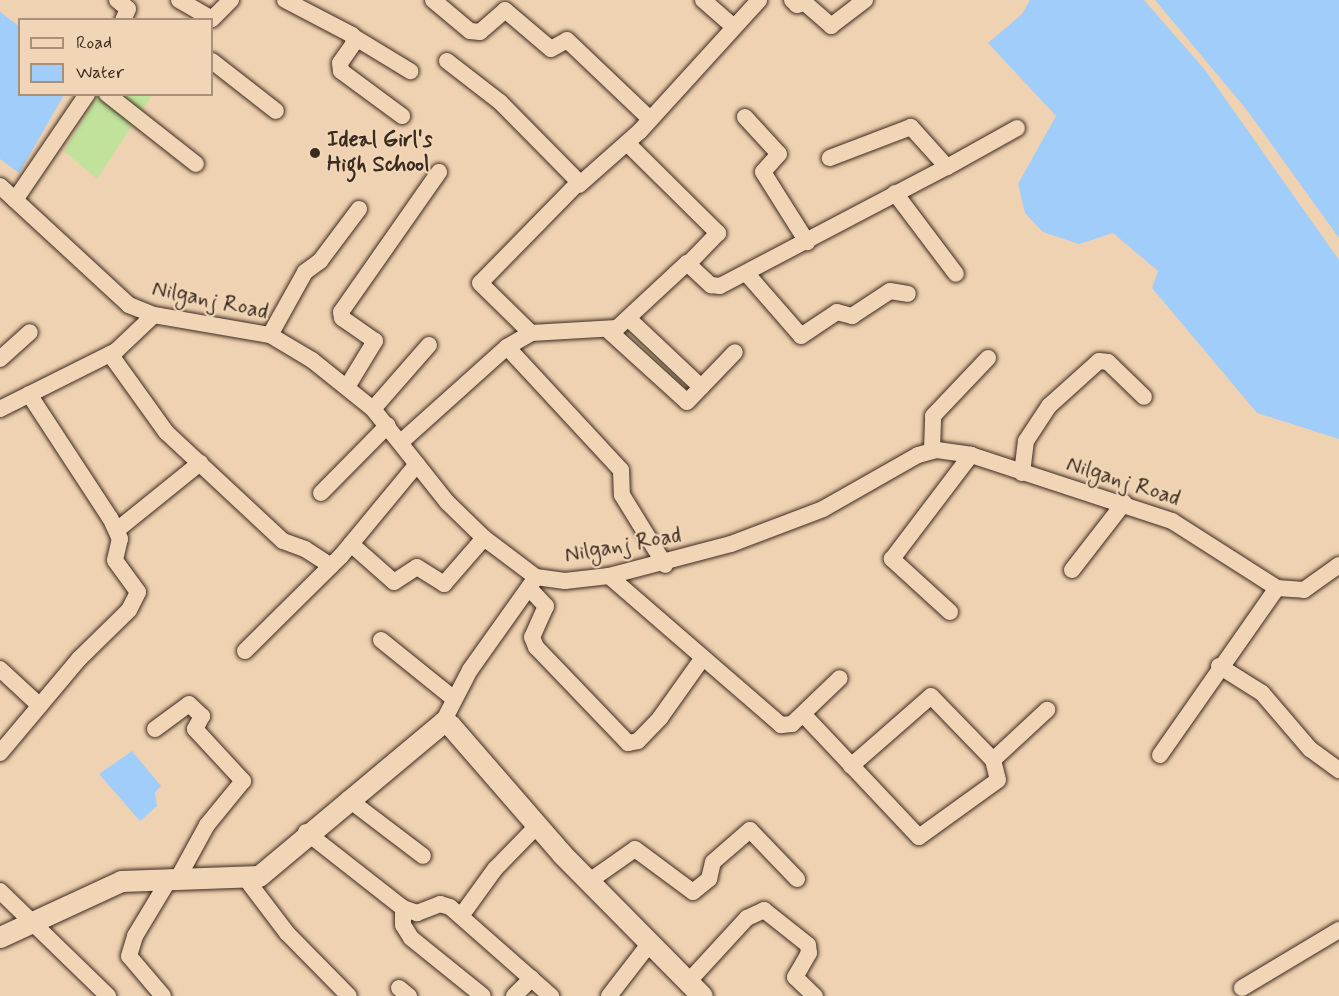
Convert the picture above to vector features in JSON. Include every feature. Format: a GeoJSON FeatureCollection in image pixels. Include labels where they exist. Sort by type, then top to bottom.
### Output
{"type":"FeatureCollection","features":[{"type":"Feature","properties":{"kind":"street"},"geometry":{"type":"LineString","coordinates":[[179,0],[204,18]]}},
{"type":"Feature","properties":{"kind":"street"},"geometry":{"type":"LineString","coordinates":[[210,18],[216,17],[231,0]]}},
{"type":"Feature","properties":{"kind":"street"},"geometry":{"type":"LineString","coordinates":[[285,0],[354,37],[410,71]]}},
{"type":"Feature","properties":{"kind":"street"},"geometry":{"type":"LineString","coordinates":[[433,0],[459,25],[475,33],[497,5],[551,49],[565,40],[570,42],[650,119]]}},
{"type":"Feature","properties":{"kind":"street"},"geometry":{"type":"LineString","coordinates":[[703,0],[734,27]]}},
{"type":"Feature","properties":{"kind":"street"},"geometry":{"type":"LineString","coordinates":[[531,333],[480,283],[579,185],[628,144],[759,0]]}},
{"type":"Feature","properties":{"kind":"street"},"geometry":{"type":"LineString","coordinates":[[792,0],[797,5],[805,3],[831,26],[865,0]]}},
{"type":"Feature","properties":{"kind":"street"},"geometry":{"type":"LineString","coordinates":[[354,37],[341,70],[402,116]]}},
{"type":"Feature","properties":{"kind":"street"},"geometry":{"type":"LineString","coordinates":[[447,61],[537,136],[579,185]]}},
{"type":"Feature","properties":{"kind":"street"},"geometry":{"type":"LineString","coordinates":[[213,63],[276,111]]}},
{"type":"Feature","properties":{"kind":"street"},"geometry":{"type":"LineString","coordinates":[[15,200],[86,96]]}},
{"type":"Feature","properties":{"kind":"street"},"geometry":{"type":"LineString","coordinates":[[110,96],[196,164]]}},
{"type":"Feature","properties":{"kind":"street"},"geometry":{"type":"LineString","coordinates":[[745,117],[779,154],[763,172],[807,242]]}},
{"type":"Feature","properties":{"kind":"street"},"geometry":{"type":"LineString","coordinates":[[830,158],[911,127],[947,166]]}},
{"type":"Feature","properties":{"kind":"street"},"geometry":{"type":"LineString","coordinates":[[689,263],[715,286],[747,274],[1017,128]]}},
{"type":"Feature","properties":{"kind":"street"},"geometry":{"type":"LineString","coordinates":[[401,442],[507,347],[531,333],[609,331],[630,320],[718,233],[628,144]]}},
{"type":"Feature","properties":{"kind":"street"},"geometry":{"type":"LineString","coordinates":[[347,387],[375,341],[342,318],[341,312],[439,172]]}},
{"type":"Feature","properties":{"kind":"street","name":"Nilganj Road"},"geometry":{"type":"LineString","coordinates":[[0,186],[129,305],[154,315],[270,335],[347,387],[373,409],[417,464],[484,538],[532,583],[609,576],[665,565],[804,518],[932,450],[971,455],[1022,473],[1124,503],[1183,526],[1277,588]]}},
{"type":"Feature","properties":{"kind":"street"},"geometry":{"type":"LineString","coordinates":[[895,194],[956,274]]}},
{"type":"Feature","properties":{"kind":"street"},"geometry":{"type":"LineString","coordinates":[[270,335],[305,272],[320,261],[359,209]]}},
{"type":"Feature","properties":{"kind":"street"},"geometry":{"type":"LineString","coordinates":[[747,274],[801,336],[837,312],[852,316],[890,291],[908,294]]}},
{"type":"Feature","properties":{"kind":"street"},"geometry":{"type":"LineString","coordinates":[[0,409],[130,342],[154,315]]}},
{"type":"Feature","properties":{"kind":"street"},"geometry":{"type":"LineString","coordinates":[[630,320],[701,387]]}},
{"type":"Feature","properties":{"kind":"street"},"geometry":{"type":"LineString","coordinates":[[609,331],[684,401],[735,352]]}},
{"type":"Feature","properties":{"kind":"street"},"geometry":{"type":"LineString","coordinates":[[0,359],[30,332]]}},
{"type":"Feature","properties":{"kind":"street"},"geometry":{"type":"LineString","coordinates":[[373,409],[429,345]]}},
{"type":"Feature","properties":{"kind":"street"},"geometry":{"type":"LineString","coordinates":[[507,347],[621,470],[622,495],[665,565]]}},
{"type":"Feature","properties":{"kind":"street"},"geometry":{"type":"LineString","coordinates":[[110,354],[166,432],[283,541],[305,549],[331,566]]}},
{"type":"Feature","properties":{"kind":"street"},"geometry":{"type":"LineString","coordinates":[[932,450],[933,416],[988,358]]}},
{"type":"Feature","properties":{"kind":"street"},"geometry":{"type":"LineString","coordinates":[[1022,473],[1026,441],[1048,406],[1099,361],[1108,362],[1144,397]]}},
{"type":"Feature","properties":{"kind":"street"},"geometry":{"type":"LineString","coordinates":[[0,753],[135,600],[134,583],[115,560],[117,530],[29,394]]}},
{"type":"Feature","properties":{"kind":"street"},"geometry":{"type":"LineString","coordinates":[[321,493],[387,425]]}},
{"type":"Feature","properties":{"kind":"street"},"geometry":{"type":"LineString","coordinates":[[950,612],[892,559],[971,455]]}},
{"type":"Feature","properties":{"kind":"street"},"geometry":{"type":"LineString","coordinates":[[117,530],[200,464]]}},
{"type":"Feature","properties":{"kind":"street"},"geometry":{"type":"LineString","coordinates":[[245,651],[331,566],[417,464]]}},
{"type":"Feature","properties":{"kind":"street"},"geometry":{"type":"LineString","coordinates":[[1072,570],[1124,503]]}},
{"type":"Feature","properties":{"kind":"street"},"geometry":{"type":"LineString","coordinates":[[351,544],[394,582],[417,567],[444,584],[484,538]]}},
{"type":"Feature","properties":{"kind":"street"},"geometry":{"type":"LineString","coordinates":[[1160,755],[1220,666],[1277,588],[1304,590],[1336,573]]}},
{"type":"Feature","properties":{"kind":"street"},"geometry":{"type":"LineString","coordinates":[[609,576],[702,659],[781,725],[792,724],[840,678]]}},
{"type":"Feature","properties":{"kind":"street"},"geometry":{"type":"LineString","coordinates":[[0,937],[34,924],[74,900],[121,881],[174,878],[246,879],[269,870],[306,832],[443,722],[453,698],[532,583],[546,606],[532,637],[536,647],[628,743],[638,741],[660,718],[702,659]]}},
{"type":"Feature","properties":{"kind":"street"},"geometry":{"type":"LineString","coordinates":[[381,640],[453,698]]}},
{"type":"Feature","properties":{"kind":"street"},"geometry":{"type":"LineString","coordinates":[[1220,666],[1262,693],[1310,749],[1339,770]]}},
{"type":"Feature","properties":{"kind":"street"},"geometry":{"type":"LineString","coordinates":[[0,669],[40,706]]}},
{"type":"Feature","properties":{"kind":"street"},"geometry":{"type":"LineString","coordinates":[[803,714],[851,766],[919,837],[998,780],[993,760],[931,696],[851,766]]}},
{"type":"Feature","properties":{"kind":"street"},"geometry":{"type":"LineString","coordinates":[[155,729],[189,704],[202,717],[195,729],[243,781],[205,829],[135,936],[129,956],[163,995]]}},
{"type":"Feature","properties":{"kind":"street"},"geometry":{"type":"LineString","coordinates":[[993,760],[1047,710]]}},
{"type":"Feature","properties":{"kind":"street"},"geometry":{"type":"LineString","coordinates":[[443,722],[450,725],[536,827],[588,882],[696,988],[747,918],[764,910],[808,945],[809,953],[795,977],[815,996]]}},
{"type":"Feature","properties":{"kind":"street"},"geometry":{"type":"LineString","coordinates":[[348,799],[423,856]]}},
{"type":"Feature","properties":{"kind":"street"},"geometry":{"type":"LineString","coordinates":[[461,916],[495,869],[536,827]]}},
{"type":"Feature","properties":{"kind":"street"},"geometry":{"type":"LineString","coordinates":[[588,882],[635,849],[693,892],[708,879],[713,862],[750,830],[798,879]]}},
{"type":"Feature","properties":{"kind":"street"},"geometry":{"type":"LineString","coordinates":[[306,832],[403,908],[417,913],[440,904],[461,916],[551,996]]}},
{"type":"Feature","properties":{"kind":"street"},"geometry":{"type":"LineString","coordinates":[[246,879],[287,933],[349,996]]}},
{"type":"Feature","properties":{"kind":"street"},"geometry":{"type":"LineString","coordinates":[[0,891],[108,996]]}},
{"type":"Feature","properties":{"kind":"street"},"geometry":{"type":"LineString","coordinates":[[403,908],[404,925],[411,938],[483,996]]}},
{"type":"Feature","properties":{"kind":"street"},"geometry":{"type":"LineString","coordinates":[[1242,988],[1339,930]]}},
{"type":"Feature","properties":{"kind":"street"},"geometry":{"type":"LineString","coordinates":[[609,996],[650,943]]}},
{"type":"Feature","properties":{"kind":"street"},"geometry":{"type":"LineString","coordinates":[[514,996],[532,978]]}},
{"type":"Feature","properties":{"kind":"green space"},"geometry":{"type":"Polygon","coordinates":[[[97,96],[151,96],[97,179],[64,151],[97,96]]]}},
{"type":"Feature","properties":{"kind":"water"},"geometry":{"type":"Polygon","coordinates":[[[1030,0],[1144,0],[1205,70],[1339,260],[1339,439],[1257,413],[1152,288],[1158,271],[1113,233],[1079,244],[1043,232],[1025,213],[1018,184],[1056,116],[988,43],[1022,14],[1030,0]]]}},
{"type":"Feature","properties":{"kind":"water"},"geometry":{"type":"Polygon","coordinates":[[[1155,0],[1339,0],[1339,238],[1246,109],[1155,0]]]}},
{"type":"Feature","properties":{"kind":"water"},"geometry":{"type":"Polygon","coordinates":[[[0,12],[18,25],[18,96],[63,96],[19,173],[0,159],[0,12]]]}},
{"type":"Feature","properties":{"kind":"water"},"geometry":{"type":"Polygon","coordinates":[[[132,751],[161,786],[155,793],[157,806],[140,821],[99,774],[132,751]]]}},
{"type":"Feature","properties":{"kind":"place","name":"Ideal Girl's High School"},"geometry":{"type":"Point","coordinates":[315,153]}}]}
